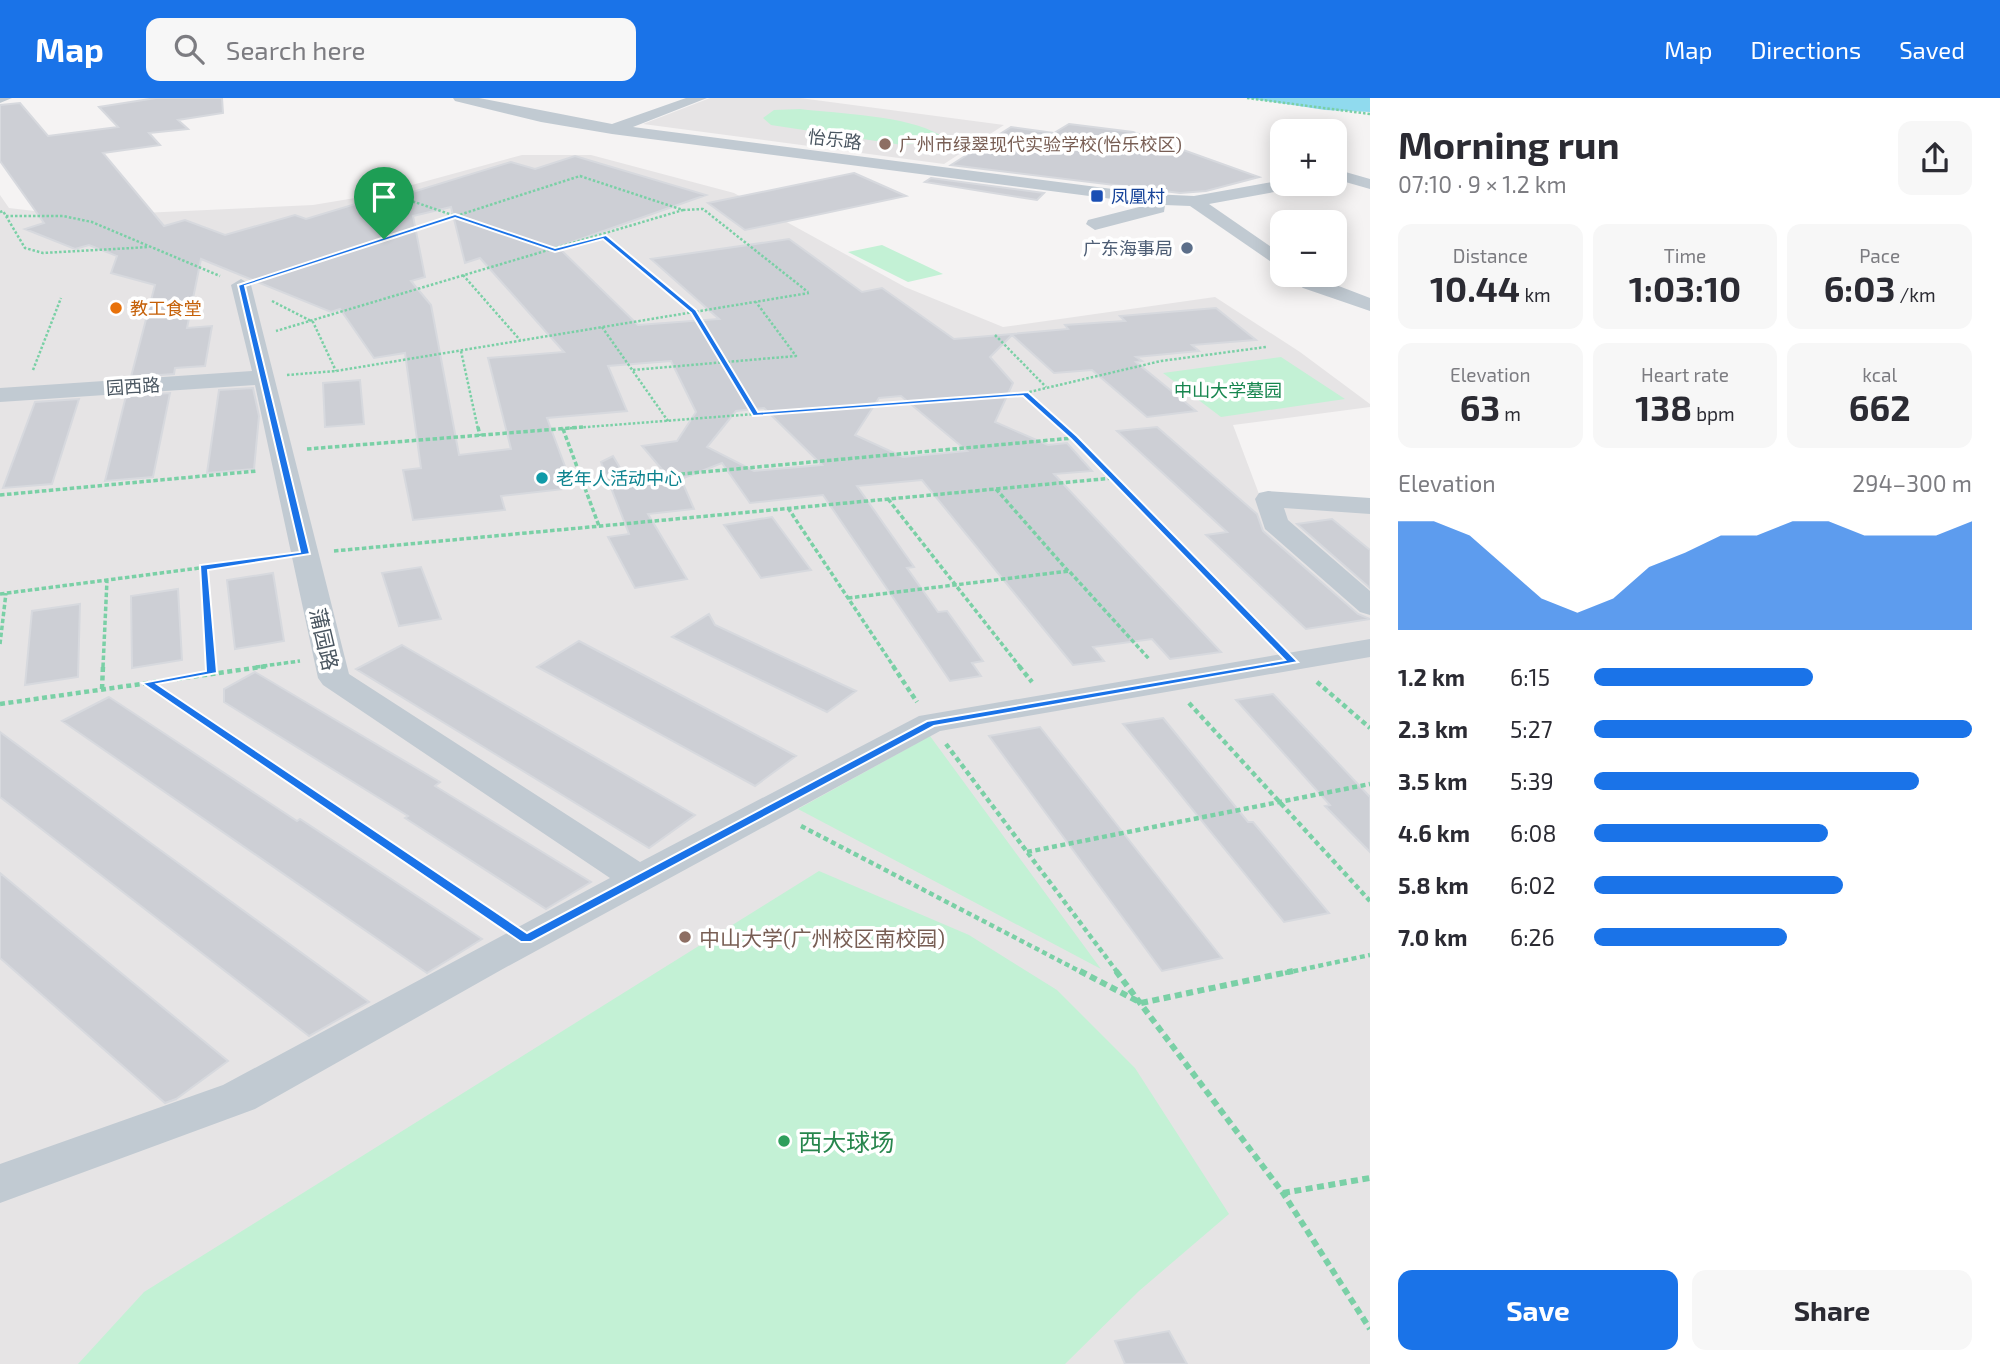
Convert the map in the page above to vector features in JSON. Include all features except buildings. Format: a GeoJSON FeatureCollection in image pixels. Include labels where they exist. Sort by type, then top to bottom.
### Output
{"type":"FeatureCollection","features":[{"type":"Feature","properties":{"kind":"street","name":"怡乐路"},"geometry":{"type":"LineString","coordinates":[[460,98],[528,114],[788,154],[1188,202],[1270,188]]}},
{"type":"Feature","properties":{"kind":"street"},"geometry":{"type":"LineString","coordinates":[[612,128],[700,98]]}},
{"type":"Feature","properties":{"kind":"street"},"geometry":{"type":"LineString","coordinates":[[1347,171],[1370,164]]}},
{"type":"Feature","properties":{"kind":"street"},"geometry":{"type":"LineString","coordinates":[[1347,177],[1370,184]]}},
{"type":"Feature","properties":{"kind":"street"},"geometry":{"type":"LineString","coordinates":[[1095,224],[1188,202],[1270,256]]}},
{"type":"Feature","properties":{"kind":"street","name":"蒲园路"},"geometry":{"type":"LineString","coordinates":[[241,285],[265,377],[334,678],[638,879]]}},
{"type":"Feature","properties":{"kind":"street"},"geometry":{"type":"LineString","coordinates":[[1319,287],[1370,305]]}},
{"type":"Feature","properties":{"kind":"street","name":"园西路"},"geometry":{"type":"LineString","coordinates":[[0,395],[265,377]]}},
{"type":"Feature","properties":{"kind":"street"},"geometry":{"type":"LineString","coordinates":[[1370,506],[1268,499],[1275,523],[1370,607]]}},
{"type":"Feature","properties":{"kind":"street"},"geometry":{"type":"LineString","coordinates":[[0,1184],[239,1097],[526,939],[931,723],[1370,648]]}},
{"type":"Feature","properties":{"kind":"path"},"geometry":{"type":"LineString","coordinates":[[1247,98],[1370,114]]}},
{"type":"Feature","properties":{"kind":"path"},"geometry":{"type":"LineString","coordinates":[[241,285],[580,176],[683,209],[703,209],[809,293],[336,372],[265,377]]}},
{"type":"Feature","properties":{"kind":"path"},"geometry":{"type":"LineString","coordinates":[[400,197],[555,250]]}},
{"type":"Feature","properties":{"kind":"path"},"geometry":{"type":"LineString","coordinates":[[255,337],[604,236],[683,209]]}},
{"type":"Feature","properties":{"kind":"path"},"geometry":{"type":"LineString","coordinates":[[0,212],[3,211],[25,248],[43,253],[149,247]]}},
{"type":"Feature","properties":{"kind":"path"},"geometry":{"type":"LineString","coordinates":[[6,216],[63,216],[92,222],[241,285],[313,322],[336,372]]}},
{"type":"Feature","properties":{"kind":"path"},"geometry":{"type":"LineString","coordinates":[[604,236],[694,312],[756,414]]}},
{"type":"Feature","properties":{"kind":"path"},"geometry":{"type":"LineString","coordinates":[[463,275],[521,341]]}},
{"type":"Feature","properties":{"kind":"path"},"geometry":{"type":"LineString","coordinates":[[24,394],[61,298]]}},
{"type":"Feature","properties":{"kind":"path"},"geometry":{"type":"LineString","coordinates":[[633,370],[796,356],[757,302]]}},
{"type":"Feature","properties":{"kind":"path"},"geometry":{"type":"LineString","coordinates":[[602,327],[668,421]]}},
{"type":"Feature","properties":{"kind":"path"},"geometry":{"type":"LineString","coordinates":[[995,335],[1046,387]]}},
{"type":"Feature","properties":{"kind":"path"},"geometry":{"type":"LineString","coordinates":[[0,495],[480,436],[1025,393],[1161,361],[1266,347]]}},
{"type":"Feature","properties":{"kind":"path"},"geometry":{"type":"LineString","coordinates":[[461,351],[480,436]]}},
{"type":"Feature","properties":{"kind":"path"},"geometry":{"type":"LineString","coordinates":[[1025,393],[1114,478],[1293,662],[1370,728]]}},
{"type":"Feature","properties":{"kind":"path"},"geometry":{"type":"LineString","coordinates":[[563,429],[599,526]]}},
{"type":"Feature","properties":{"kind":"path"},"geometry":{"type":"LineString","coordinates":[[583,483],[1074,438]]}},
{"type":"Feature","properties":{"kind":"path"},"geometry":{"type":"LineString","coordinates":[[0,594],[306,554],[1114,478]]}},
{"type":"Feature","properties":{"kind":"path"},"geometry":{"type":"LineString","coordinates":[[996,489],[1069,572]]}},
{"type":"Feature","properties":{"kind":"path"},"geometry":{"type":"LineString","coordinates":[[887,499],[1048,703]]}},
{"type":"Feature","properties":{"kind":"path"},"geometry":{"type":"LineString","coordinates":[[788,508],[931,723],[1283,1193],[1370,1329]]}},
{"type":"Feature","properties":{"kind":"path"},"geometry":{"type":"LineString","coordinates":[[203,567],[211,673]]}},
{"type":"Feature","properties":{"kind":"path"},"geometry":{"type":"LineString","coordinates":[[102,689],[107,580]]}},
{"type":"Feature","properties":{"kind":"path"},"geometry":{"type":"LineString","coordinates":[[0,644],[6,593]]}},
{"type":"Feature","properties":{"kind":"path"},"geometry":{"type":"LineString","coordinates":[[0,704],[329,656]]}},
{"type":"Feature","properties":{"kind":"path"},"geometry":{"type":"LineString","coordinates":[[147,683],[526,939]]}},
{"type":"Feature","properties":{"kind":"path"},"geometry":{"type":"LineString","coordinates":[[1027,852],[1370,784]]}},
{"type":"Feature","properties":{"kind":"path"},"geometry":{"type":"LineString","coordinates":[[769,809],[1141,1003],[1370,956]]}},
{"type":"Feature","properties":{"kind":"path"},"geometry":{"type":"LineString","coordinates":[[1283,1193],[1370,1178]]}},
{"type":"Feature","properties":{"kind":"shaded area","name":"广州市绿翠现代实验学校(怡乐校区)"},"geometry":{"type":"Polygon","coordinates":[[[710,98],[800,98],[1004,125],[944,164],[643,124],[710,98]]]}},
{"type":"Feature","properties":{"kind":"shaded area","name":"中山大学(广州校区南校园)"},"geometry":{"type":"Polygon","coordinates":[[[522,155],[591,155],[734,193],[905,287],[1003,327],[1215,297],[1300,352],[1370,404],[1370,407],[1233,425],[1262,502],[1370,511],[1370,1364],[0,1364],[0,195],[9,208],[77,216],[313,205],[379,194],[522,155]]]}},
{"type":"Feature","properties":{"kind":"green space"},"geometry":{"type":"Polygon","coordinates":[[[800,109],[891,119],[926,128],[940,135],[936,141],[902,145],[771,125],[763,118],[774,110],[800,109]]]}},
{"type":"Feature","properties":{"kind":"green space"},"geometry":{"type":"Polygon","coordinates":[[[882,245],[943,274],[908,282],[848,252],[882,245]]]}},
{"type":"Feature","properties":{"kind":"green space","name":"中山大学墓园"},"geometry":{"type":"Polygon","coordinates":[[[1281,357],[1345,399],[1221,417],[1163,373],[1281,357]]]}},
{"type":"Feature","properties":{"kind":"green space"},"geometry":{"type":"Polygon","coordinates":[[[930,736],[1101,969],[798,809],[930,736]]]}},
{"type":"Feature","properties":{"kind":"green space","name":"西大球场"},"geometry":{"type":"Polygon","coordinates":[[[819,871],[969,935],[1057,990],[1135,1068],[1229,1214],[1139,1291],[1065,1364],[78,1364],[144,1292],[819,871]]]}},
{"type":"Feature","properties":{"kind":"water"},"geometry":{"type":"Polygon","coordinates":[[[1247,98],[1370,98],[1370,112],[1325,110],[1247,98]]]}},
{"type":"Feature","properties":{"kind":"place","name":"广州市绿翠现代实验学校(怡乐校区)"},"geometry":{"type":"Point","coordinates":[885,144]}},
{"type":"Feature","properties":{"kind":"place","name":"凤凰村"},"geometry":{"type":"Point","coordinates":[1097,196]}},
{"type":"Feature","properties":{"kind":"place","name":"广东海事局"},"geometry":{"type":"Point","coordinates":[1187,248]}},
{"type":"Feature","properties":{"kind":"place","name":"教工食堂"},"geometry":{"type":"Point","coordinates":[116,308]}},
{"type":"Feature","properties":{"kind":"place","name":"老年人活动中心"},"geometry":{"type":"Point","coordinates":[542,478]}},
{"type":"Feature","properties":{"kind":"place","name":"中山大学(广州校区南校园)"},"geometry":{"type":"Point","coordinates":[685,937]}},
{"type":"Feature","properties":{"kind":"place","name":"西大球场"},"geometry":{"type":"Point","coordinates":[784,1141]}},
{"type":"Feature","properties":{"kind":"route"},"geometry":{"type":"LineString","coordinates":[[455,216],[555,250],[604,236],[694,312],[756,414],[1025,393],[1074,438],[1293,662],[931,723],[526,939],[147,683],[211,673],[203,567],[306,554],[241,285],[384,239],[455,216]]}}]}
